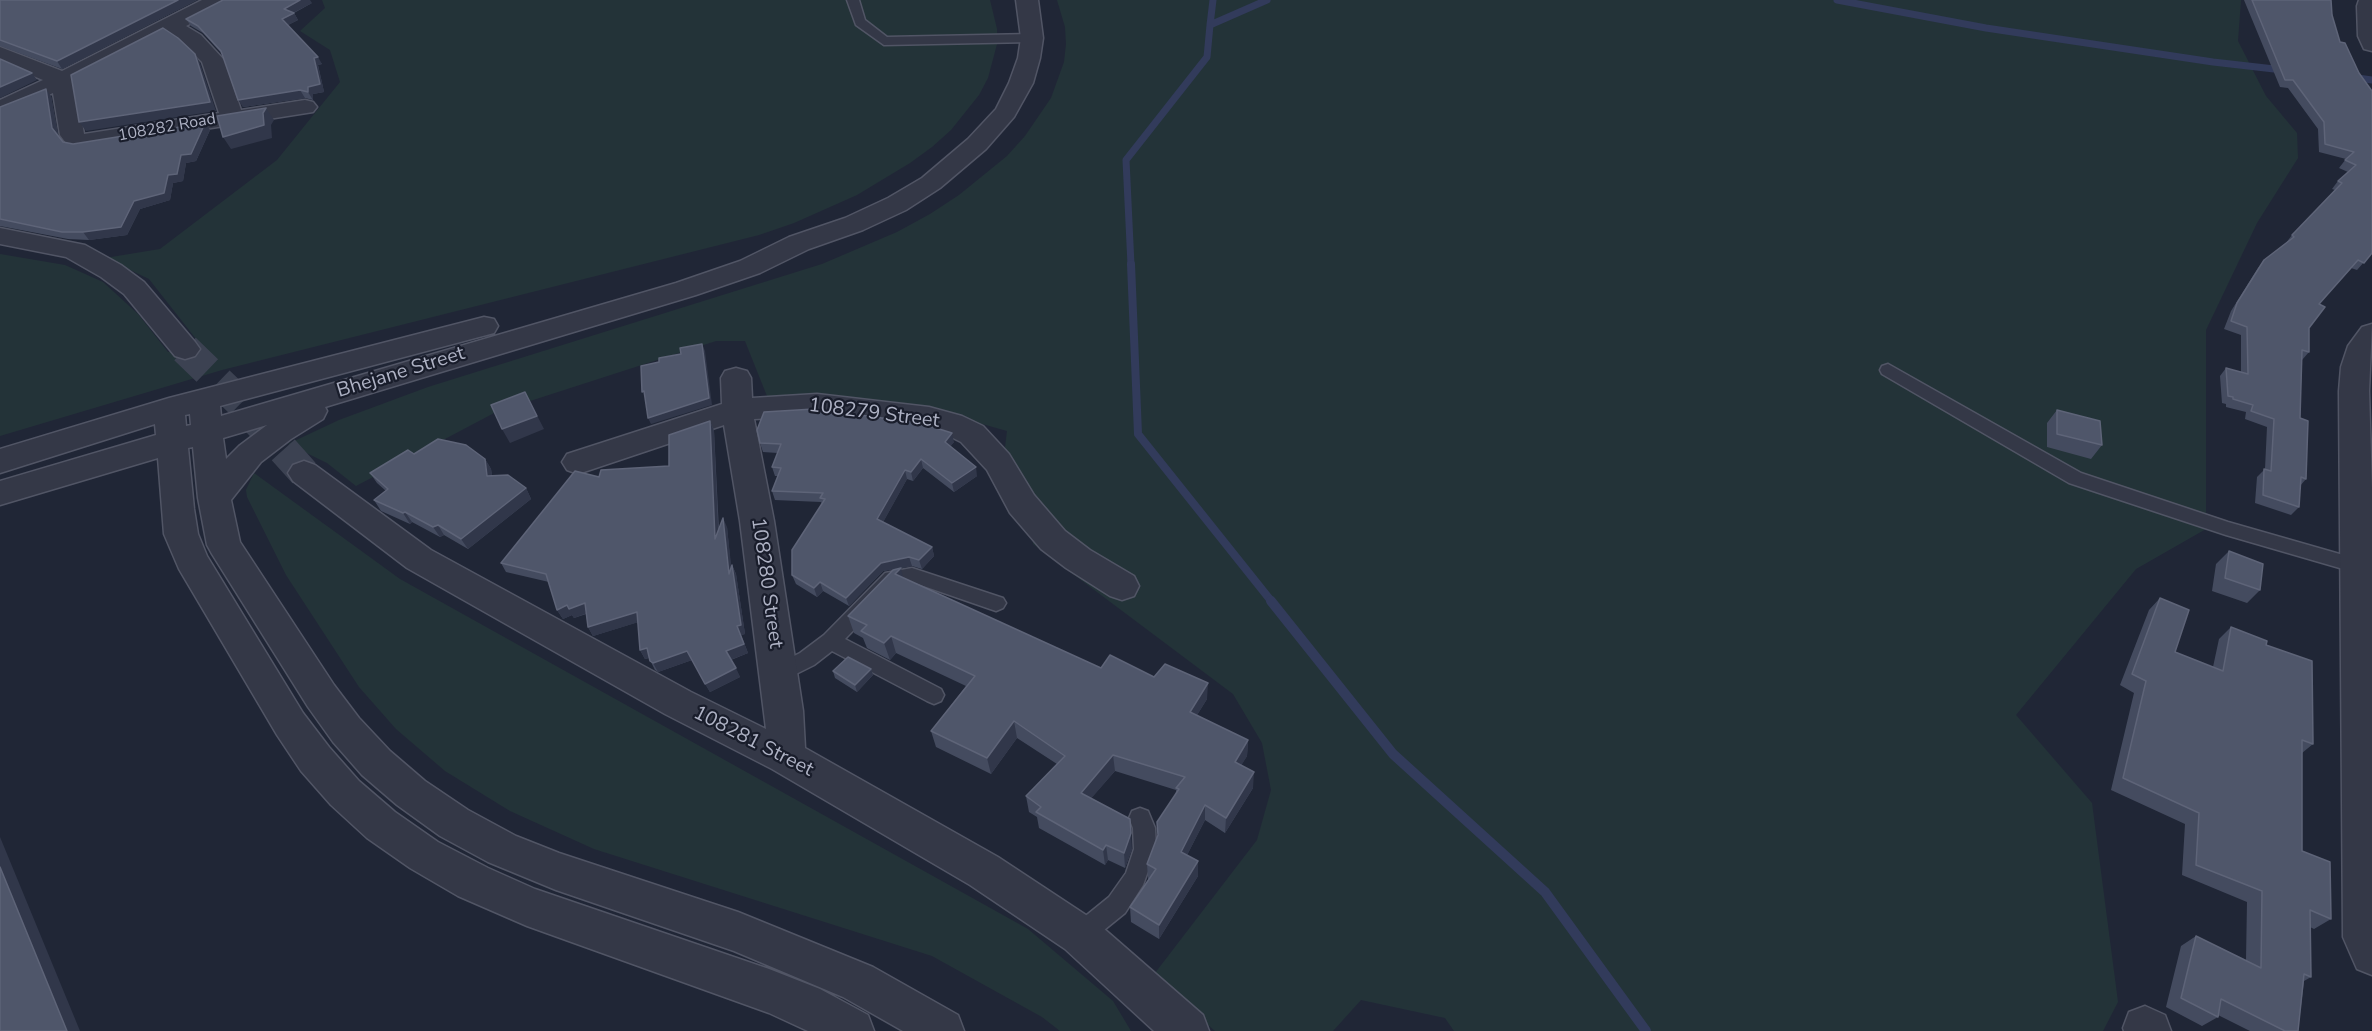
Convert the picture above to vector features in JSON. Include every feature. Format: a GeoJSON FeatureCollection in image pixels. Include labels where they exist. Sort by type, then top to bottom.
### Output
{"type":"FeatureCollection","features":[{"type":"Feature","properties":{"kind":"street"},"geometry":{"type":"LineString","coordinates":[[0,109],[63,80],[219,0]]}},
{"type":"Feature","properties":{"kind":"street","name":"Bhejane Street"},"geometry":{"type":"LineString","coordinates":[[0,493],[188,420],[662,276],[799,243],[854,224],[897,204],[931,183],[977,144],[1006,112],[1021,82],[1032,38],[1027,0]]}},
{"type":"Feature","properties":{"kind":"street"},"geometry":{"type":"LineString","coordinates":[[2365,4],[2372,44]]}},
{"type":"Feature","properties":{"kind":"street"},"geometry":{"type":"LineString","coordinates":[[170,25],[192,40],[213,60],[231,117]]}},
{"type":"Feature","properties":{"kind":"street"},"geometry":{"type":"LineString","coordinates":[[0,54],[63,80]]}},
{"type":"Feature","properties":{"kind":"street","name":"108282 Road"},"geometry":{"type":"LineString","coordinates":[[63,80],[74,140],[86,142],[231,117],[305,107]]}},
{"type":"Feature","properties":{"kind":"street"},"geometry":{"type":"LineString","coordinates":[[0,236],[75,251],[111,271],[134,288],[185,349]]}},
{"type":"Feature","properties":{"kind":"street","name":"Bhejane Street"},"geometry":{"type":"LineString","coordinates":[[0,461],[188,420],[347,390],[686,289],[750,267],[799,243]]}},
{"type":"Feature","properties":{"kind":"street"},"geometry":{"type":"LineString","coordinates":[[2372,334],[2363,346],[2356,367],[2354,391],[2364,938],[2372,954]]}},
{"type":"Feature","properties":{"kind":"street"},"geometry":{"type":"LineString","coordinates":[[214,498],[250,454],[280,431],[347,390]]}},
{"type":"Feature","properties":{"kind":"street"},"geometry":{"type":"LineString","coordinates":[[578,462],[736,394]]}},
{"type":"Feature","properties":{"kind":"street","name":"108279 Street"},"geometry":{"type":"LineString","coordinates":[[736,394],[778,405],[817,405],[870,410],[951,424],[972,434],[998,462],[1022,504],[1053,540],[1078,559],[1122,586]]}},
{"type":"Feature","properties":{"kind":"street","name":"108280 Street"},"geometry":{"type":"LineString","coordinates":[[736,394],[779,673],[784,711],[786,757]]}},
{"type":"Feature","properties":{"kind":"street"},"geometry":{"type":"LineString","coordinates":[[188,420],[214,498],[224,545],[345,730],[375,763],[411,793],[454,823],[502,849],[587,882],[738,932],[858,982],[942,1031]]}},
{"type":"Feature","properties":{"kind":"street"},"geometry":{"type":"LineString","coordinates":[[188,420],[182,534],[191,560],[290,724],[315,759],[345,793],[381,825],[424,855],[473,882],[527,906],[611,937],[769,991],[814,1010],[852,1031]]}},
{"type":"Feature","properties":{"kind":"street","name":"108281 Street"},"geometry":{"type":"LineString","coordinates":[[304,473],[419,559],[678,703],[786,757],[984,871],[1080,934],[1186,1031]]}},
{"type":"Feature","properties":{"kind":"lane"},"geometry":{"type":"LineString","coordinates":[[853,0],[860,22],[884,42],[1032,38]]}},
{"type":"Feature","properties":{"kind":"lane"},"geometry":{"type":"LineString","coordinates":[[1888,369],[2075,478],[2226,528],[2357,566]]}},
{"type":"Feature","properties":{"kind":"lane"},"geometry":{"type":"LineString","coordinates":[[779,673],[807,660],[831,641],[892,578],[912,575],[996,603]]}},
{"type":"Feature","properties":{"kind":"lane"},"geometry":{"type":"LineString","coordinates":[[831,641],[934,695]]}},
{"type":"Feature","properties":{"kind":"lane"},"geometry":{"type":"LineString","coordinates":[[1080,934],[1117,905],[1135,878],[1145,849],[1144,828],[1140,818]]}},
{"type":"Feature","properties":{"kind":"shaded area"},"geometry":{"type":"Polygon","coordinates":[[[322,0],[990,0],[997,29],[997,44],[988,78],[979,95],[951,130],[932,147],[857,195],[794,223],[759,235],[222,370],[0,436],[0,254],[65,265],[103,282],[138,314],[168,352],[200,344],[149,279],[105,258],[160,249],[277,160],[340,82],[330,50],[300,31],[325,8],[322,0]]]}},
{"type":"Feature","properties":{"kind":"shaded area"},"geometry":{"type":"Polygon","coordinates":[[[1057,0],[2241,0],[2238,41],[2266,96],[2297,133],[2298,158],[2257,223],[2206,330],[2206,529],[2136,569],[2016,715],[2092,803],[2118,1002],[2103,1031],[1454,1031],[1445,1018],[1361,1000],[1333,1031],[1215,1031],[1152,977],[1257,840],[1271,790],[1262,743],[1233,694],[1033,544],[1028,494],[1005,448],[1007,431],[933,410],[769,401],[745,341],[716,341],[496,412],[356,486],[327,463],[288,444],[339,420],[428,387],[822,264],[897,232],[930,214],[959,195],[1007,156],[1025,136],[1051,98],[1064,62],[1066,44],[1065,27],[1057,0]]]}},
{"type":"Feature","properties":{"kind":"shaded area"},"geometry":{"type":"Polygon","coordinates":[[[254,473],[400,579],[1028,929],[1113,1001],[1131,1031],[1060,1031],[1042,1017],[932,956],[594,849],[510,811],[445,771],[396,729],[359,687],[286,575],[247,497],[246,490],[254,473]]]}},
{"type":"Feature","properties":{"kind":"building"},"geometry":{"type":"Polygon","coordinates":[[[0,0],[178,0],[57,61],[0,40],[0,0]]]}},
{"type":"Feature","properties":{"kind":"building"},"geometry":{"type":"Polygon","coordinates":[[[223,0],[300,0],[284,9],[294,13],[282,19],[318,57],[314,58],[320,84],[308,87],[308,92],[300,90],[238,100],[221,51],[198,26],[186,19],[223,0]]]}},
{"type":"Feature","properties":{"kind":"building"},"geometry":{"type":"Polygon","coordinates":[[[2252,0],[2331,0],[2332,15],[2340,42],[2345,43],[2359,73],[2372,91],[2372,253],[2364,263],[2358,260],[2319,304],[2325,307],[2309,328],[2309,352],[2302,350],[2300,418],[2308,421],[2306,479],[2301,477],[2299,507],[2263,495],[2264,469],[2271,471],[2274,419],[2251,411],[2253,405],[2228,396],[2226,368],[2248,374],[2247,327],[2231,321],[2237,303],[2264,260],[2294,237],[2292,235],[2342,183],[2338,181],[2356,165],[2345,160],[2354,152],[2325,144],[2324,122],[2293,80],[2285,80],[2252,0]]]}},
{"type":"Feature","properties":{"kind":"building"},"geometry":{"type":"Polygon","coordinates":[[[163,28],[195,54],[210,102],[79,122],[71,75],[163,28]]]}},
{"type":"Feature","properties":{"kind":"building"},"geometry":{"type":"Polygon","coordinates":[[[0,59],[32,73],[0,87],[0,59]]]}},
{"type":"Feature","properties":{"kind":"building"},"geometry":{"type":"Polygon","coordinates":[[[46,89],[52,128],[63,142],[73,144],[205,123],[191,154],[181,155],[177,174],[168,175],[164,193],[134,201],[121,227],[62,232],[0,219],[0,107],[46,89]]]}},
{"type":"Feature","properties":{"kind":"building"},"geometry":{"type":"Polygon","coordinates":[[[266,108],[263,113],[264,125],[223,137],[217,116],[266,108]]]}},
{"type":"Feature","properties":{"kind":"building"},"geometry":{"type":"Polygon","coordinates":[[[702,344],[709,398],[648,418],[644,391],[642,392],[641,366],[659,362],[659,358],[681,354],[680,348],[702,344]]]}},
{"type":"Feature","properties":{"kind":"building"},"geometry":{"type":"Polygon","coordinates":[[[525,392],[537,416],[502,429],[491,405],[525,392]]]}},
{"type":"Feature","properties":{"kind":"building"},"geometry":{"type":"Polygon","coordinates":[[[814,409],[920,423],[952,433],[945,442],[976,467],[952,483],[921,459],[911,472],[905,470],[877,519],[932,547],[919,560],[909,557],[881,563],[846,598],[820,582],[814,588],[792,575],[792,550],[825,499],[820,498],[823,493],[772,491],[781,468],[772,467],[781,444],[760,443],[757,430],[764,412],[814,409]]]}},
{"type":"Feature","properties":{"kind":"building"},"geometry":{"type":"Polygon","coordinates":[[[2057,410],[2100,421],[2102,445],[2057,434],[2057,410]]]}},
{"type":"Feature","properties":{"kind":"building"},"geometry":{"type":"Polygon","coordinates":[[[710,421],[715,539],[723,518],[729,574],[732,565],[741,625],[737,626],[744,644],[726,651],[736,668],[705,684],[687,651],[653,663],[650,661],[647,648],[640,650],[637,612],[588,627],[585,603],[569,609],[567,605],[557,610],[546,574],[501,563],[575,471],[599,477],[601,470],[669,466],[669,435],[710,421]]]}},
{"type":"Feature","properties":{"kind":"building"},"geometry":{"type":"Polygon","coordinates":[[[438,439],[466,445],[485,459],[487,476],[508,475],[526,488],[461,539],[438,525],[433,527],[405,512],[374,500],[388,489],[370,473],[408,450],[414,454],[438,439]]]}},
{"type":"Feature","properties":{"kind":"building"},"geometry":{"type":"Polygon","coordinates":[[[2229,551],[2263,564],[2260,590],[2225,578],[2229,551]]]}},
{"type":"Feature","properties":{"kind":"building"},"geometry":{"type":"Polygon","coordinates":[[[901,568],[895,574],[1101,668],[1110,655],[1154,677],[1165,664],[1208,683],[1190,712],[1248,740],[1235,762],[1254,772],[1226,818],[1205,805],[1181,852],[1198,861],[1159,925],[1130,907],[1156,869],[1147,864],[1158,835],[1157,822],[1179,789],[1176,788],[1185,777],[1113,755],[1081,793],[1130,819],[1131,833],[1124,853],[1106,845],[1103,850],[1036,812],[1041,807],[1026,796],[1065,756],[1014,721],[987,758],[931,731],[975,676],[891,636],[884,643],[861,631],[867,625],[848,616],[893,570],[901,568]]]}},
{"type":"Feature","properties":{"kind":"building"},"geometry":{"type":"Polygon","coordinates":[[[2160,598],[2189,610],[2175,652],[2223,671],[2231,627],[2267,641],[2266,645],[2312,661],[2313,744],[2302,740],[2302,851],[2330,862],[2331,919],[2310,910],[2311,977],[2304,974],[2298,1031],[2285,1031],[2221,999],[2218,1017],[2181,998],[2196,936],[2261,968],[2262,891],[2196,865],[2199,813],[2123,778],[2146,681],[2132,674],[2160,598]]]}},
{"type":"Feature","properties":{"kind":"building"},"geometry":{"type":"Polygon","coordinates":[[[848,657],[871,669],[855,685],[833,671],[848,657]]]}},
{"type":"Feature","properties":{"kind":"building"},"geometry":{"type":"Polygon","coordinates":[[[0,867],[67,1031],[0,1031],[0,867]]]}},
{"type":"Feature","properties":{"kind":"waterway"},"geometry":{"type":"LineString","coordinates":[[1210,25],[1213,0]]}},
{"type":"Feature","properties":{"kind":"waterway"},"geometry":{"type":"LineString","coordinates":[[1210,25],[1267,0]]}},
{"type":"Feature","properties":{"kind":"waterway"},"geometry":{"type":"LineString","coordinates":[[1837,0],[1986,28],[2213,62],[2283,70]]}},
{"type":"Feature","properties":{"kind":"waterway"},"geometry":{"type":"LineString","coordinates":[[1131,265],[1126,160],[1207,57],[1210,25]]}},
{"type":"Feature","properties":{"kind":"waterway"},"geometry":{"type":"LineString","coordinates":[[2351,77],[2372,80]]}},
{"type":"Feature","properties":{"kind":"waterway"},"geometry":{"type":"LineString","coordinates":[[1131,264],[1138,434],[1272,602]]}},
{"type":"Feature","properties":{"kind":"waterway"},"geometry":{"type":"LineString","coordinates":[[1271,601],[1393,754],[1545,892],[1646,1031]]}},
{"type":"Feature","properties":{"kind":"tunnel"},"geometry":{"type":"LineString","coordinates":[[185,349],[241,403],[304,473]]}}]}
